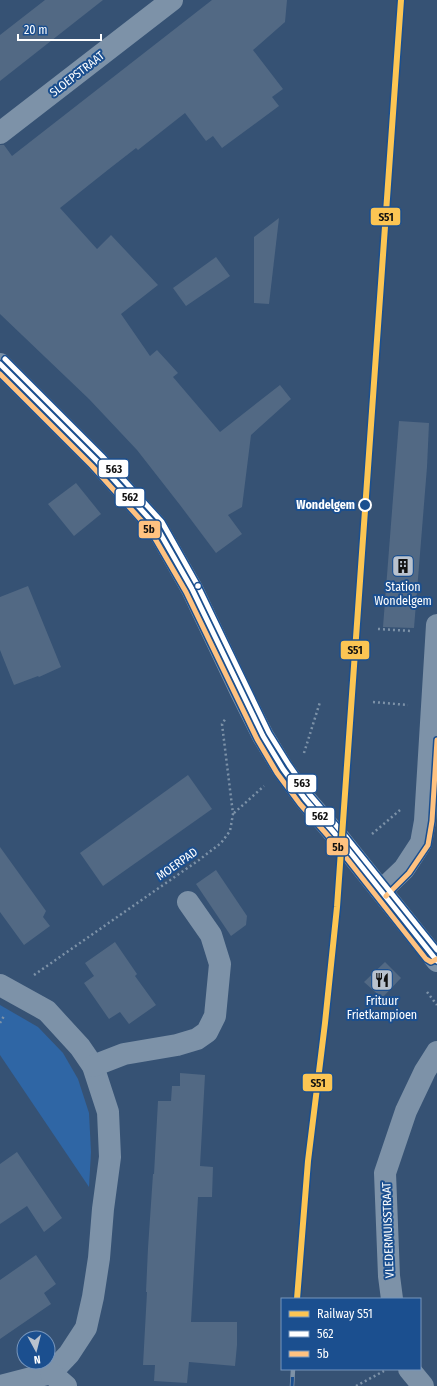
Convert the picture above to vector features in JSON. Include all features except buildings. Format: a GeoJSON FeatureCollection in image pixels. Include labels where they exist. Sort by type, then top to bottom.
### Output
{"type":"FeatureCollection","features":[{"type":"Feature","properties":{"kind":"street","name":"SLOEPSTRAAT"},"geometry":{"type":"LineString","coordinates":[[0,133],[172,0]]}},
{"type":"Feature","properties":{"kind":"street"},"geometry":{"type":"LineString","coordinates":[[2,368],[97,461],[156,526],[192,589],[241,692],[264,736],[288,776],[305,799],[381,891],[435,953]]}},
{"type":"Feature","properties":{"kind":"street"},"geometry":{"type":"LineString","coordinates":[[381,891],[404,869],[421,843],[425,821],[437,625]]}},
{"type":"Feature","properties":{"kind":"street"},"geometry":{"type":"LineString","coordinates":[[93,1066],[124,1054],[177,1045],[197,1039],[206,1032],[215,1016],[220,964],[211,935],[188,902]]}},
{"type":"Feature","properties":{"kind":"street"},"geometry":{"type":"LineString","coordinates":[[0,1386],[58,1379],[68,1354],[86,1328],[93,1297],[99,1258],[110,1157],[108,1112],[93,1066],[80,1047],[47,1012],[8,990]]}},
{"type":"Feature","properties":{"kind":"street","name":"VLEDERMUISSTRAAT"},"geometry":{"type":"LineString","coordinates":[[392,1298],[389,1276],[385,1173],[406,1111],[425,1071],[437,1052]]}},
{"type":"Feature","properties":{"kind":"street"},"geometry":{"type":"LineString","coordinates":[[410,1370],[423,1386]]}},
{"type":"Feature","properties":{"kind":"path"},"geometry":{"type":"LineString","coordinates":[[378,629],[437,632]]}},
{"type":"Feature","properties":{"kind":"path","name":"MOERPAD"},"geometry":{"type":"LineString","coordinates":[[8,990],[27,979],[199,860],[221,843],[230,831],[234,814],[222,724],[241,692]]}},
{"type":"Feature","properties":{"kind":"path"},"geometry":{"type":"LineString","coordinates":[[234,814],[288,776],[320,702]]}},
{"type":"Feature","properties":{"kind":"path"},"geometry":{"type":"LineString","coordinates":[[373,702],[432,706]]}},
{"type":"Feature","properties":{"kind":"path"},"geometry":{"type":"LineString","coordinates":[[427,992],[437,1005]]}},
{"type":"Feature","properties":{"kind":"path"},"geometry":{"type":"LineString","coordinates":[[356,1386],[385,1370]]}},
{"type":"Feature","properties":{"kind":"shaded area"},"geometry":{"type":"Polygon","coordinates":[[[0,1005],[38,1027],[63,1053],[78,1079],[89,1113],[91,1152],[89,1187],[0,1055],[0,1005]]]}},
{"type":"Feature","properties":{"kind":"railway"},"geometry":{"type":"LineString","coordinates":[[292,1386],[293,1370]]}},
{"type":"Feature","properties":{"kind":"rail line","name":"S51"},"geometry":{"type":"LineString","coordinates":[[297,1298],[308,1161],[325,1023],[337,907],[401,0]]}},
{"type":"Feature","properties":{"kind":"transit line","name":"563"},"geometry":{"type":"LineString","coordinates":[[5,359],[102,456],[162,522],[198,586],[269,733],[289,765],[310,795],[347,838],[437,950]]}},
{"type":"Feature","properties":{"kind":"transit line","name":"562"},"geometry":{"type":"LineString","coordinates":[[0,364],[97,461],[156,526],[192,589],[263,736],[283,769],[305,799],[342,842],[437,961]]}},
{"type":"Feature","properties":{"kind":"transit line","name":"5b"},"geometry":{"type":"LineString","coordinates":[[0,374],[92,466],[150,530],[186,592],[257,739],[277,773],[300,804],[337,846],[426,959],[431,962],[437,959]]}},
{"type":"Feature","properties":{"kind":"transit line","name":"5b"},"geometry":{"type":"LineString","coordinates":[[386,896],[409,873],[428,845],[432,821],[437,740]]}},
{"type":"Feature","properties":{"kind":"place","name":"Wondelgem"},"geometry":{"type":"Point","coordinates":[365,505]}},
{"type":"Feature","properties":{"kind":"place","name":"Station Wondelgem"},"geometry":{"type":"Point","coordinates":[403,566]}},
{"type":"Feature","properties":{"kind":"place","name":"Frituur Frietkampioen"},"geometry":{"type":"Point","coordinates":[382,980]}}]}
